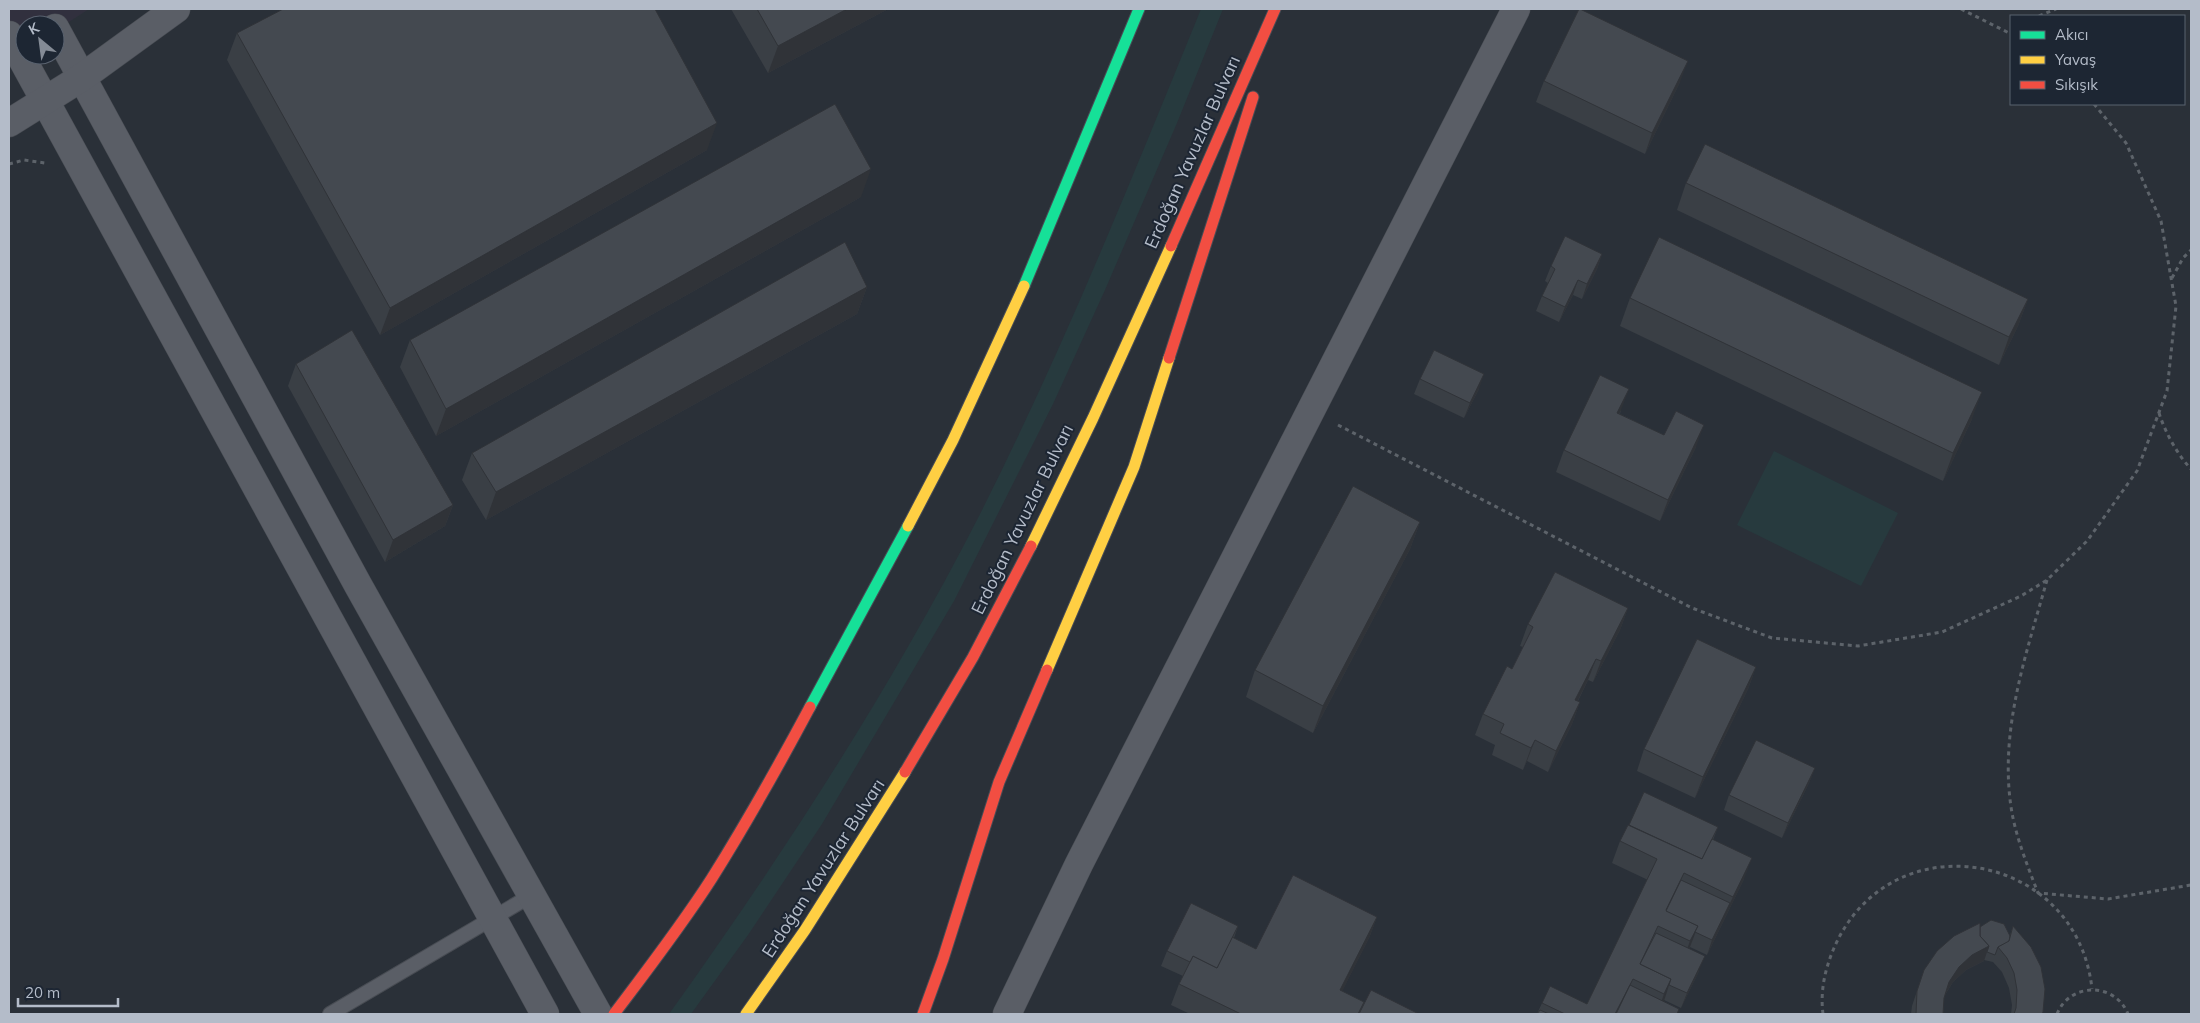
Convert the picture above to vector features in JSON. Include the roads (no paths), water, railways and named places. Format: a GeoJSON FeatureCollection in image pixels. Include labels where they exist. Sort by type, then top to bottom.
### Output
{"type":"FeatureCollection","features":[{"type":"Feature","properties":{"kind":"main road"},"geometry":{"type":"LineString","coordinates":[[614,1014],[672,937],[711,879],[772,778],[953,440],[1019,297],[1139,9]]}},
{"type":"Feature","properties":{"kind":"main road","name":"Erdoğan Yavuzlar Bulvarı"},"geometry":{"type":"LineString","coordinates":[[746,1014],[773,979],[833,887],[973,657],[1060,488],[1275,9]]}},
{"type":"Feature","properties":{"kind":"main road"},"geometry":{"type":"LineString","coordinates":[[923,1014],[943,959],[999,782],[1134,467],[1281,9]]}},
{"type":"Feature","properties":{"kind":"street"},"geometry":{"type":"LineString","coordinates":[[9,123],[81,78],[176,9]]}},
{"type":"Feature","properties":{"kind":"street"},"geometry":{"type":"LineString","coordinates":[[1007,1014],[1079,864],[1516,9]]}},
{"type":"Feature","properties":{"kind":"street"},"geometry":{"type":"LineString","coordinates":[[9,35],[545,1014]]}},
{"type":"Feature","properties":{"kind":"street"},"geometry":{"type":"LineString","coordinates":[[65,47],[353,576],[598,1014]]}},
{"type":"Feature","properties":{"kind":"lane"},"geometry":{"type":"LineString","coordinates":[[330,1014],[532,895]]}}]}
